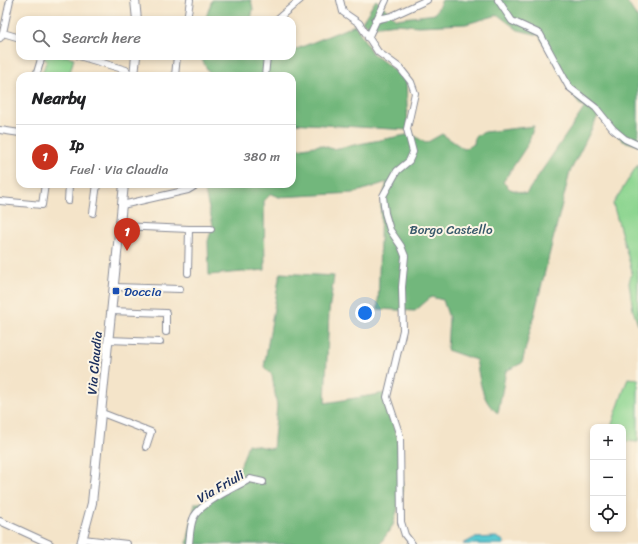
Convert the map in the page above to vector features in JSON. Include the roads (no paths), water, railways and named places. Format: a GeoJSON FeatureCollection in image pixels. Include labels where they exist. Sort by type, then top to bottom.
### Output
{"type":"FeatureCollection","features":[{"type":"Feature","properties":{"kind":"main road"},"geometry":{"type":"LineString","coordinates":[[135,0],[137,16]]}},
{"type":"Feature","properties":{"kind":"main road"},"geometry":{"type":"LineString","coordinates":[[134,72],[136,60]]}},
{"type":"Feature","properties":{"kind":"main road","name":"Via Claudia"},"geometry":{"type":"LineString","coordinates":[[82,541],[92,503],[124,188]]}},
{"type":"Feature","properties":{"kind":"street"},"geometry":{"type":"LineString","coordinates":[[10,0],[2,36],[16,38]]}},
{"type":"Feature","properties":{"kind":"street"},"geometry":{"type":"LineString","coordinates":[[188,16],[190,0]]}},
{"type":"Feature","properties":{"kind":"street"},"geometry":{"type":"LineString","coordinates":[[281,16],[300,0]]}},
{"type":"Feature","properties":{"kind":"street"},"geometry":{"type":"LineString","coordinates":[[340,0],[343,12],[359,23],[378,52],[406,74],[415,93],[408,129],[413,152],[409,161],[397,171],[383,196],[385,213],[390,230],[401,246],[405,256],[402,287],[403,330],[387,397],[400,436],[401,522],[405,535],[412,544]]}},
{"type":"Feature","properties":{"kind":"street"},"geometry":{"type":"LineString","coordinates":[[368,38],[375,20],[386,0]]}},
{"type":"Feature","properties":{"kind":"street"},"geometry":{"type":"LineString","coordinates":[[375,20],[387,18],[427,0]]}},
{"type":"Feature","properties":{"kind":"street"},"geometry":{"type":"LineString","coordinates":[[498,0],[512,21],[540,34],[569,87],[596,108],[613,129],[625,139],[638,145]]}},
{"type":"Feature","properties":{"kind":"street"},"geometry":{"type":"LineString","coordinates":[[37,72],[41,60]]}},
{"type":"Feature","properties":{"kind":"street"},"geometry":{"type":"LineString","coordinates":[[92,60],[128,72]]}},
{"type":"Feature","properties":{"kind":"street"},"geometry":{"type":"LineString","coordinates":[[175,72],[177,60]]}},
{"type":"Feature","properties":{"kind":"street"},"geometry":{"type":"LineString","coordinates":[[265,72],[266,60]]}},
{"type":"Feature","properties":{"kind":"street"},"geometry":{"type":"LineString","coordinates":[[126,70],[135,66]]}},
{"type":"Feature","properties":{"kind":"street"},"geometry":{"type":"LineString","coordinates":[[0,130],[16,132]]}},
{"type":"Feature","properties":{"kind":"street"},"geometry":{"type":"LineString","coordinates":[[0,201],[42,205],[44,188]]}},
{"type":"Feature","properties":{"kind":"street"},"geometry":{"type":"LineString","coordinates":[[68,201],[70,188]]}},
{"type":"Feature","properties":{"kind":"street"},"geometry":{"type":"LineString","coordinates":[[93,212],[96,188]]}},
{"type":"Feature","properties":{"kind":"street"},"geometry":{"type":"LineString","coordinates":[[122,206],[191,188]]}},
{"type":"Feature","properties":{"kind":"street"},"geometry":{"type":"LineString","coordinates":[[120,226],[211,229]]}},
{"type":"Feature","properties":{"kind":"street"},"geometry":{"type":"LineString","coordinates":[[188,273],[189,229]]}},
{"type":"Feature","properties":{"kind":"street"},"geometry":{"type":"LineString","coordinates":[[114,287],[180,289]]}},
{"type":"Feature","properties":{"kind":"street"},"geometry":{"type":"LineString","coordinates":[[111,311],[166,313],[166,332]]}},
{"type":"Feature","properties":{"kind":"street"},"geometry":{"type":"LineString","coordinates":[[109,340],[160,342]]}},
{"type":"Feature","properties":{"kind":"street"},"geometry":{"type":"LineString","coordinates":[[102,413],[151,432],[146,447]]}},
{"type":"Feature","properties":{"kind":"street","name":"Via Friuli"},"geometry":{"type":"LineString","coordinates":[[189,544],[193,520],[197,512],[204,506],[250,479],[264,482]]}},
{"type":"Feature","properties":{"kind":"street"},"geometry":{"type":"LineString","coordinates":[[0,521],[50,544]]}},
{"type":"Feature","properties":{"kind":"street"},"geometry":{"type":"LineString","coordinates":[[82,541],[127,544]]}},
{"type":"Feature","properties":{"kind":"water"},"geometry":{"type":"Polygon","coordinates":[[[496,537],[504,541],[504,544],[463,544],[474,538],[496,537]]]}},
{"type":"Feature","properties":{"kind":"place","name":"Ip"},"geometry":{"type":"Point","coordinates":[127,251]}},
{"type":"Feature","properties":{"kind":"place","name":"Doccia"},"geometry":{"type":"Point","coordinates":[116,291]}},
{"type":"Feature","properties":{"kind":"park label","name":"Borgo Castello"},"geometry":{"type":"Point","coordinates":[451,229]}}]}
